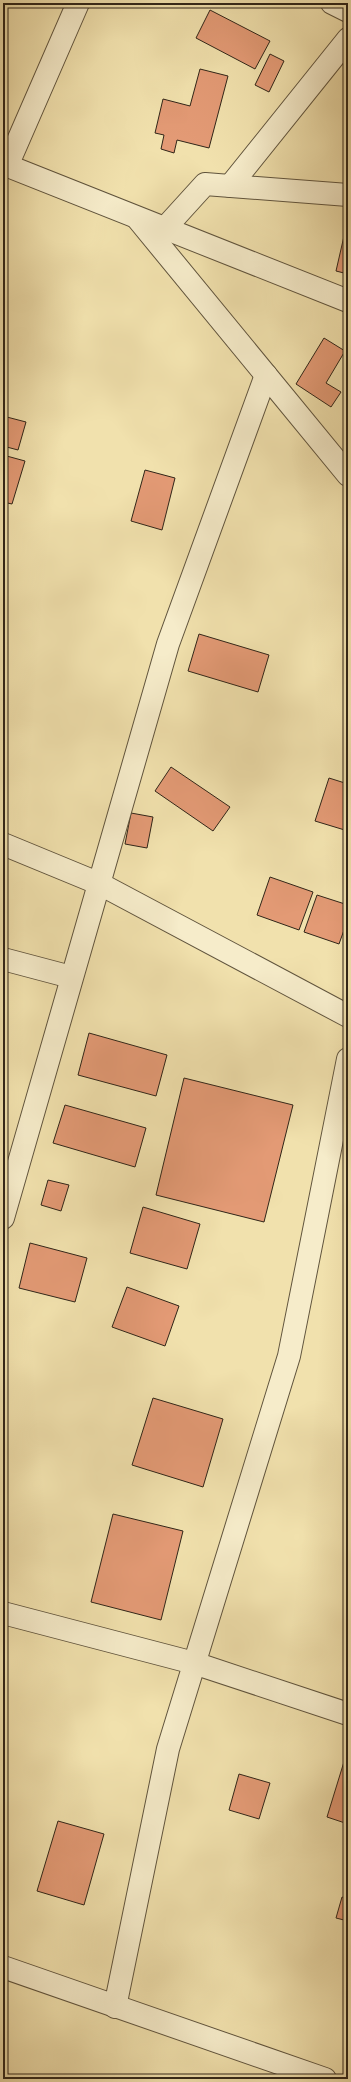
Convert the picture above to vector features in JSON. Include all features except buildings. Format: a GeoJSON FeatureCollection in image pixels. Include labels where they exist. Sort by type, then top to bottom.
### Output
{"type":"FeatureCollection","features":[{"type":"Feature","properties":{"kind":"street"},"geometry":{"type":"LineString","coordinates":[[78,3],[5,165],[348,301]]}},
{"type":"Feature","properties":{"kind":"street"},"geometry":{"type":"LineString","coordinates":[[332,3],[348,11]]}},
{"type":"Feature","properties":{"kind":"street"},"geometry":{"type":"LineString","coordinates":[[230,186],[348,39]]}},
{"type":"Feature","properties":{"kind":"street"},"geometry":{"type":"LineString","coordinates":[[165,228],[205,184],[348,196]]}},
{"type":"Feature","properties":{"kind":"street"},"geometry":{"type":"LineString","coordinates":[[136,217],[348,475]]}},
{"type":"Feature","properties":{"kind":"street"},"geometry":{"type":"LineString","coordinates":[[3,1218],[71,977],[100,884],[168,644],[266,375]]}},
{"type":"Feature","properties":{"kind":"street"},"geometry":{"type":"LineString","coordinates":[[3,844],[100,884],[348,1016]]}},
{"type":"Feature","properties":{"kind":"street"},"geometry":{"type":"LineString","coordinates":[[3,959],[71,977]]}},
{"type":"Feature","properties":{"kind":"street"},"geometry":{"type":"LineString","coordinates":[[115,2007],[168,1749],[289,1356],[348,1059]]}},
{"type":"Feature","properties":{"kind":"street"},"geometry":{"type":"LineString","coordinates":[[3,1613],[194,1663],[348,1714]]}},
{"type":"Feature","properties":{"kind":"street"},"geometry":{"type":"LineString","coordinates":[[3,1967],[325,2079]]}}]}
